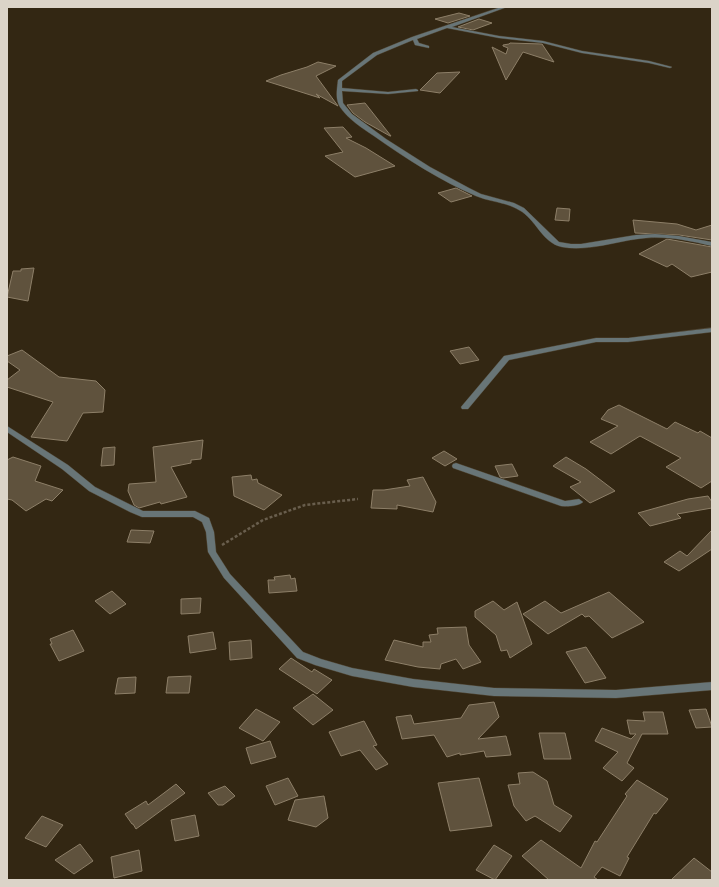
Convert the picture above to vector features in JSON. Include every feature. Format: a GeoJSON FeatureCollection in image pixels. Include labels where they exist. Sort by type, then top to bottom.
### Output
{"type":"FeatureCollection","features":[{"type":"Feature","properties":{"kind":"street"},"geometry":{"type":"LineString","coordinates":[[505,7],[414,38],[375,54],[340,80],[338,97],[342,106],[350,116],[397,148],[457,183],[478,194],[522,209],[530,215],[554,241],[561,245],[584,245],[646,236],[672,235],[712,244]]}},
{"type":"Feature","properties":{"kind":"street"},"geometry":{"type":"LineString","coordinates":[[445,27],[499,38],[543,42],[582,52],[649,62],[670,67]]}},
{"type":"Feature","properties":{"kind":"street"},"geometry":{"type":"LineString","coordinates":[[414,38],[417,44],[426,47]]}},
{"type":"Feature","properties":{"kind":"street"},"geometry":{"type":"LineString","coordinates":[[340,89],[388,93],[416,90]]}},
{"type":"Feature","properties":{"kind":"street"},"geometry":{"type":"LineString","coordinates":[[465,407],[507,358],[596,340],[628,340],[712,330]]}},
{"type":"Feature","properties":{"kind":"street"},"geometry":{"type":"LineString","coordinates":[[7,428],[65,467],[92,489],[133,510],[142,514],[195,514],[206,520],[210,532],[212,552],[227,576],[300,655],[318,662],[352,672],[413,683],[494,692],[616,694],[712,686]]}},
{"type":"Feature","properties":{"kind":"street"},"geometry":{"type":"LineString","coordinates":[[456,466],[564,504],[579,502]]}},
{"type":"Feature","properties":{"kind":"path"},"geometry":{"type":"LineString","coordinates":[[212,552],[263,520],[305,505],[358,499]]}},
{"type":"Feature","properties":{"kind":"building"},"geometry":{"type":"Polygon","coordinates":[[[459,13],[470,16],[448,23],[435,19],[459,13]]]}},
{"type":"Feature","properties":{"kind":"building"},"geometry":{"type":"Polygon","coordinates":[[[479,19],[492,23],[473,30],[458,27],[479,19]]]}},
{"type":"Feature","properties":{"kind":"building"},"geometry":{"type":"Polygon","coordinates":[[[510,43],[542,44],[554,62],[523,52],[506,80],[492,47],[506,54],[508,48],[503,45],[510,43]]]}},
{"type":"Feature","properties":{"kind":"building"},"geometry":{"type":"Polygon","coordinates":[[[318,62],[336,66],[316,76],[338,106],[316,94],[320,98],[266,81],[307,67],[318,62]]]}},
{"type":"Feature","properties":{"kind":"building"},"geometry":{"type":"Polygon","coordinates":[[[460,72],[440,93],[420,90],[437,73],[460,72]]]}},
{"type":"Feature","properties":{"kind":"building"},"geometry":{"type":"Polygon","coordinates":[[[365,103],[391,136],[365,122],[353,113],[347,105],[365,103]]]}},
{"type":"Feature","properties":{"kind":"building"},"geometry":{"type":"Polygon","coordinates":[[[343,127],[352,137],[346,138],[366,148],[395,166],[355,177],[325,156],[343,152],[324,128],[343,127]]]}},
{"type":"Feature","properties":{"kind":"building"},"geometry":{"type":"Polygon","coordinates":[[[456,188],[472,196],[451,202],[438,193],[456,188]]]}},
{"type":"Feature","properties":{"kind":"building"},"geometry":{"type":"Polygon","coordinates":[[[557,208],[570,209],[569,221],[555,220],[557,208]]]}},
{"type":"Feature","properties":{"kind":"building"},"geometry":{"type":"Polygon","coordinates":[[[633,220],[677,224],[696,230],[712,225],[712,240],[679,235],[635,233],[633,220]]]}},
{"type":"Feature","properties":{"kind":"building"},"geometry":{"type":"Polygon","coordinates":[[[667,239],[712,247],[712,272],[691,277],[672,264],[667,267],[639,254],[667,239]]]}},
{"type":"Feature","properties":{"kind":"building"},"geometry":{"type":"Polygon","coordinates":[[[34,268],[28,301],[7,297],[13,271],[34,268]]]}},
{"type":"Feature","properties":{"kind":"building"},"geometry":{"type":"Polygon","coordinates":[[[469,347],[479,360],[460,364],[450,351],[469,347]]]}},
{"type":"Feature","properties":{"kind":"building"},"geometry":{"type":"Polygon","coordinates":[[[22,350],[59,377],[96,381],[105,390],[103,412],[83,413],[67,441],[31,437],[53,402],[7,387],[7,380],[20,370],[7,361],[7,356],[22,350]]]}},
{"type":"Feature","properties":{"kind":"building"},"geometry":{"type":"Polygon","coordinates":[[[619,405],[667,429],[675,422],[698,433],[700,431],[712,438],[712,481],[701,488],[666,467],[681,458],[640,436],[611,454],[590,442],[618,426],[601,419],[608,410],[619,405]]]}},
{"type":"Feature","properties":{"kind":"building"},"geometry":{"type":"Polygon","coordinates":[[[203,440],[201,459],[191,460],[191,463],[171,467],[187,497],[139,508],[134,505],[128,491],[129,484],[156,482],[153,447],[203,440]]]}},
{"type":"Feature","properties":{"kind":"building"},"geometry":{"type":"Polygon","coordinates":[[[115,447],[114,465],[101,466],[103,448],[115,447]]]}},
{"type":"Feature","properties":{"kind":"building"},"geometry":{"type":"Polygon","coordinates":[[[444,451],[457,459],[445,466],[432,458],[444,451]]]}},
{"type":"Feature","properties":{"kind":"building"},"geometry":{"type":"Polygon","coordinates":[[[13,457],[41,466],[35,481],[63,490],[52,501],[46,499],[26,511],[12,500],[7,499],[7,460],[13,457]]]}},
{"type":"Feature","properties":{"kind":"building"},"geometry":{"type":"Polygon","coordinates":[[[566,457],[586,469],[615,491],[590,503],[570,487],[581,482],[553,466],[566,457]]]}},
{"type":"Feature","properties":{"kind":"building"},"geometry":{"type":"Polygon","coordinates":[[[512,464],[518,476],[500,477],[495,466],[512,464]]]}},
{"type":"Feature","properties":{"kind":"building"},"geometry":{"type":"Polygon","coordinates":[[[251,475],[252,480],[257,479],[258,483],[282,495],[264,510],[234,496],[232,477],[251,475]]]}},
{"type":"Feature","properties":{"kind":"building"},"geometry":{"type":"Polygon","coordinates":[[[423,477],[436,502],[433,512],[397,505],[397,509],[371,508],[373,490],[410,486],[407,480],[423,477]]]}},
{"type":"Feature","properties":{"kind":"building"},"geometry":{"type":"Polygon","coordinates":[[[708,496],[712,502],[712,508],[677,514],[681,518],[650,526],[638,513],[688,499],[708,496]]]}},
{"type":"Feature","properties":{"kind":"building"},"geometry":{"type":"Polygon","coordinates":[[[131,530],[154,531],[150,543],[127,542],[131,530]]]}},
{"type":"Feature","properties":{"kind":"building"},"geometry":{"type":"Polygon","coordinates":[[[712,530],[712,549],[679,571],[664,562],[680,551],[687,556],[712,530]]]}},
{"type":"Feature","properties":{"kind":"building"},"geometry":{"type":"Polygon","coordinates":[[[290,575],[291,579],[295,578],[297,591],[269,593],[268,580],[275,580],[274,577],[290,575]]]}},
{"type":"Feature","properties":{"kind":"building"},"geometry":{"type":"Polygon","coordinates":[[[112,591],[126,604],[110,614],[95,601],[112,591]]]}},
{"type":"Feature","properties":{"kind":"building"},"geometry":{"type":"Polygon","coordinates":[[[609,592],[644,622],[612,638],[589,616],[585,617],[582,614],[548,634],[523,614],[545,601],[561,613],[609,592]]]}},
{"type":"Feature","properties":{"kind":"building"},"geometry":{"type":"Polygon","coordinates":[[[201,598],[200,613],[181,614],[181,599],[201,598]]]}},
{"type":"Feature","properties":{"kind":"building"},"geometry":{"type":"Polygon","coordinates":[[[493,601],[504,610],[517,602],[532,644],[510,658],[507,650],[501,651],[496,635],[475,617],[475,611],[493,601]]]}},
{"type":"Feature","properties":{"kind":"building"},"geometry":{"type":"Polygon","coordinates":[[[466,627],[469,645],[481,662],[463,669],[456,659],[441,664],[440,669],[418,667],[385,660],[394,640],[423,647],[423,642],[431,642],[429,635],[438,634],[437,628],[466,627]]]}},
{"type":"Feature","properties":{"kind":"building"},"geometry":{"type":"Polygon","coordinates":[[[73,630],[84,651],[59,661],[50,644],[52,644],[50,639],[73,630]]]}},
{"type":"Feature","properties":{"kind":"building"},"geometry":{"type":"Polygon","coordinates":[[[213,632],[216,649],[190,653],[188,636],[213,632]]]}},
{"type":"Feature","properties":{"kind":"building"},"geometry":{"type":"Polygon","coordinates":[[[251,640],[252,658],[230,660],[229,642],[251,640]]]}},
{"type":"Feature","properties":{"kind":"building"},"geometry":{"type":"Polygon","coordinates":[[[586,647],[606,678],[585,683],[566,652],[586,647]]]}},
{"type":"Feature","properties":{"kind":"building"},"geometry":{"type":"Polygon","coordinates":[[[291,658],[312,672],[314,669],[332,680],[317,694],[279,669],[291,658]]]}},
{"type":"Feature","properties":{"kind":"building"},"geometry":{"type":"Polygon","coordinates":[[[191,676],[189,693],[166,693],[168,677],[191,676]]]}},
{"type":"Feature","properties":{"kind":"building"},"geometry":{"type":"Polygon","coordinates":[[[136,677],[135,693],[115,694],[118,678],[136,677]]]}},
{"type":"Feature","properties":{"kind":"building"},"geometry":{"type":"Polygon","coordinates":[[[313,694],[333,710],[313,725],[293,708],[313,694]]]}},
{"type":"Feature","properties":{"kind":"building"},"geometry":{"type":"Polygon","coordinates":[[[494,702],[499,717],[478,739],[506,736],[511,755],[486,757],[484,751],[460,755],[460,753],[447,757],[434,735],[402,739],[396,717],[411,715],[414,724],[461,718],[469,705],[494,702]]]}},
{"type":"Feature","properties":{"kind":"building"},"geometry":{"type":"Polygon","coordinates":[[[256,709],[280,722],[263,741],[239,728],[256,709]]]}},
{"type":"Feature","properties":{"kind":"building"},"geometry":{"type":"Polygon","coordinates":[[[706,709],[712,727],[696,728],[689,710],[706,709]]]}},
{"type":"Feature","properties":{"kind":"building"},"geometry":{"type":"Polygon","coordinates":[[[643,712],[663,712],[668,734],[642,734],[627,763],[634,768],[622,781],[603,768],[618,752],[595,741],[602,728],[631,739],[636,734],[630,734],[627,720],[645,721],[643,712]]]}},
{"type":"Feature","properties":{"kind":"building"},"geometry":{"type":"Polygon","coordinates":[[[364,721],[377,745],[373,746],[388,764],[376,770],[360,750],[341,756],[329,732],[364,721]]]}},
{"type":"Feature","properties":{"kind":"building"},"geometry":{"type":"Polygon","coordinates":[[[539,733],[565,733],[571,759],[544,759],[539,733]]]}},
{"type":"Feature","properties":{"kind":"building"},"geometry":{"type":"Polygon","coordinates":[[[270,741],[276,757],[251,764],[246,748],[270,741]]]}},
{"type":"Feature","properties":{"kind":"building"},"geometry":{"type":"Polygon","coordinates":[[[533,772],[547,781],[554,805],[572,816],[560,832],[535,816],[526,821],[514,806],[508,785],[520,784],[518,773],[533,772]]]}},
{"type":"Feature","properties":{"kind":"building"},"geometry":{"type":"Polygon","coordinates":[[[288,778],[298,796],[275,805],[266,786],[288,778]]]}},
{"type":"Feature","properties":{"kind":"building"},"geometry":{"type":"Polygon","coordinates":[[[479,778],[492,826],[450,831],[438,783],[479,778]]]}},
{"type":"Feature","properties":{"kind":"building"},"geometry":{"type":"Polygon","coordinates":[[[637,780],[668,799],[656,814],[654,813],[627,857],[629,858],[620,876],[602,867],[594,877],[598,880],[549,880],[522,856],[541,840],[581,868],[595,841],[597,842],[627,796],[625,794],[637,780]]]}},
{"type":"Feature","properties":{"kind":"building"},"geometry":{"type":"Polygon","coordinates":[[[176,784],[185,793],[136,829],[125,814],[146,801],[148,805],[176,784]]]}},
{"type":"Feature","properties":{"kind":"building"},"geometry":{"type":"Polygon","coordinates":[[[225,786],[235,796],[223,805],[218,805],[208,793],[225,786]]]}},
{"type":"Feature","properties":{"kind":"building"},"geometry":{"type":"Polygon","coordinates":[[[324,796],[328,818],[316,827],[288,820],[295,800],[324,796]]]}},
{"type":"Feature","properties":{"kind":"building"},"geometry":{"type":"Polygon","coordinates":[[[195,815],[199,836],[175,841],[171,820],[195,815]]]}},
{"type":"Feature","properties":{"kind":"building"},"geometry":{"type":"Polygon","coordinates":[[[42,816],[63,825],[46,847],[25,838],[42,816]]]}},
{"type":"Feature","properties":{"kind":"building"},"geometry":{"type":"Polygon","coordinates":[[[80,844],[93,861],[74,874],[55,860],[80,844]]]}},
{"type":"Feature","properties":{"kind":"building"},"geometry":{"type":"Polygon","coordinates":[[[494,845],[512,856],[495,880],[476,870],[494,845]]]}},
{"type":"Feature","properties":{"kind":"building"},"geometry":{"type":"Polygon","coordinates":[[[139,850],[142,871],[114,878],[111,857],[139,850]]]}},
{"type":"Feature","properties":{"kind":"building"},"geometry":{"type":"Polygon","coordinates":[[[694,858],[712,872],[712,880],[671,880],[694,858]]]}}]}
